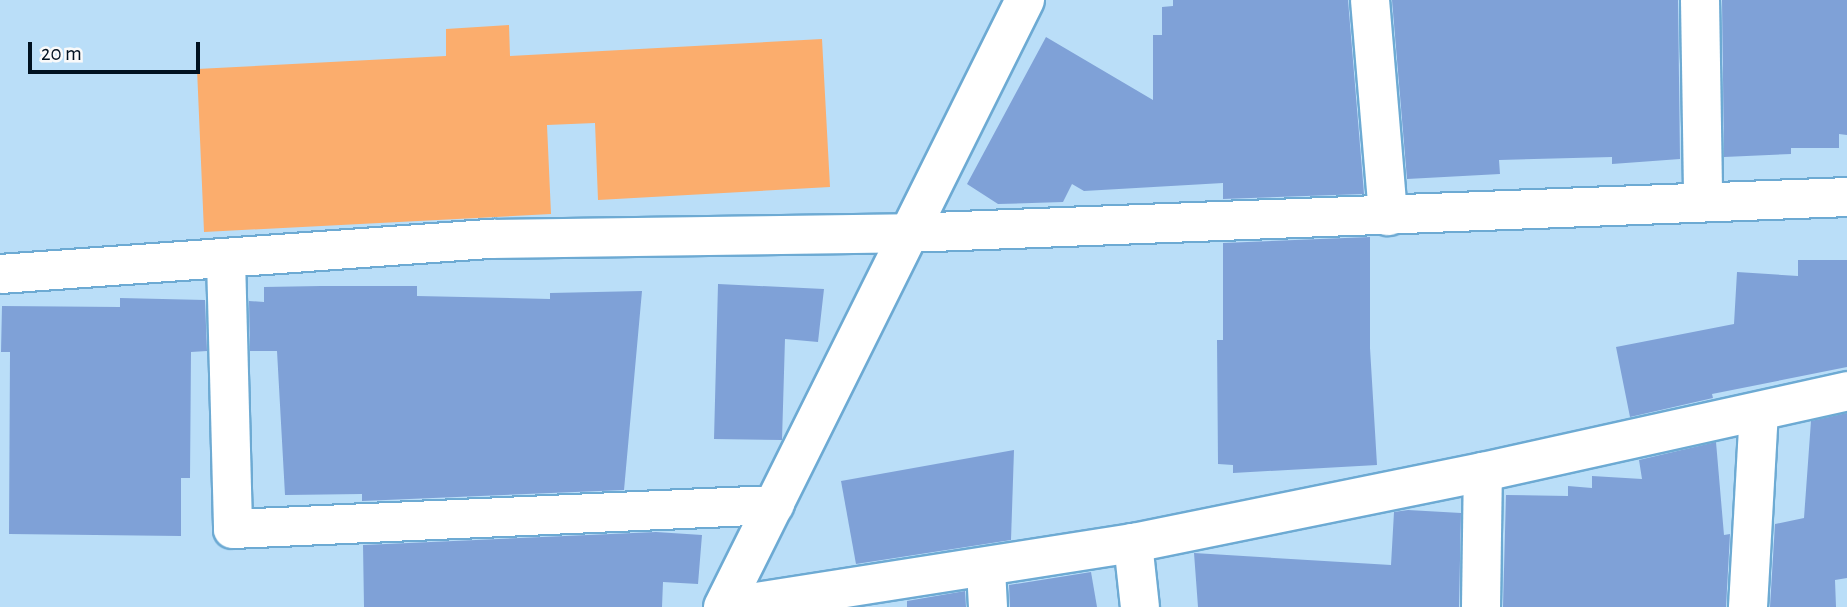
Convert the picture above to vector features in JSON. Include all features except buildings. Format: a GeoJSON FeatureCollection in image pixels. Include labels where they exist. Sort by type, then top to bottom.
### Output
{"type":"FeatureCollection","features":[{"type":"Feature","properties":{"kind":"street"},"geometry":{"type":"LineString","coordinates":[[724,607],[907,233],[1025,0]]}},
{"type":"Feature","properties":{"kind":"street"},"geometry":{"type":"LineString","coordinates":[[1370,0],[1388,216]]}},
{"type":"Feature","properties":{"kind":"street"},"geometry":{"type":"LineString","coordinates":[[1700,0],[1703,201]]}},
{"type":"Feature","properties":{"kind":"street"},"geometry":{"type":"LineString","coordinates":[[0,274],[492,239],[907,233],[1847,197]]}},
{"type":"Feature","properties":{"kind":"street"},"geometry":{"type":"LineString","coordinates":[[226,259],[233,529],[774,505]]}},
{"type":"Feature","properties":{"kind":"street"},"geometry":{"type":"LineString","coordinates":[[724,607],[986,569],[1133,542],[1483,472],[1847,391]]}},
{"type":"Feature","properties":{"kind":"street"},"geometry":{"type":"LineString","coordinates":[[1748,607],[1759,412]]}},
{"type":"Feature","properties":{"kind":"street"},"geometry":{"type":"LineString","coordinates":[[1481,607],[1483,472]]}},
{"type":"Feature","properties":{"kind":"street"},"geometry":{"type":"LineString","coordinates":[[1133,542],[1140,607]]}},
{"type":"Feature","properties":{"kind":"street"},"geometry":{"type":"LineString","coordinates":[[986,569],[988,607]]}},
{"type":"Feature","properties":{"kind":"shaded area"},"geometry":{"type":"Polygon","coordinates":[[[509,25],[510,56],[822,39],[830,187],[598,200],[595,123],[547,125],[551,214],[204,232],[197,69],[446,56],[446,29],[509,25]]]}}]}
